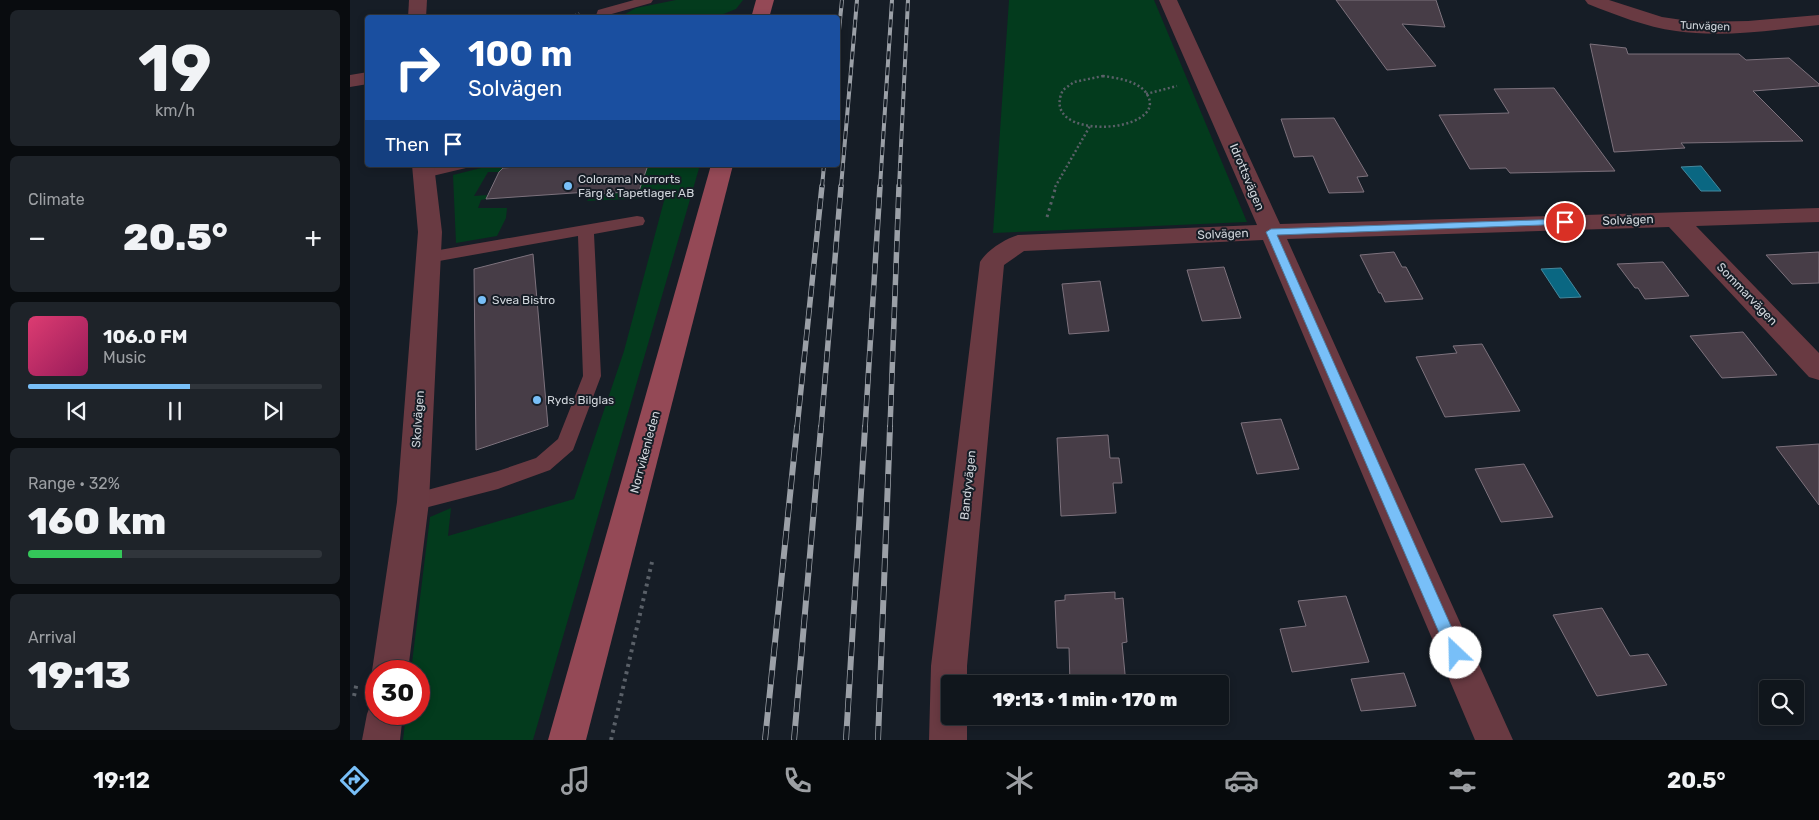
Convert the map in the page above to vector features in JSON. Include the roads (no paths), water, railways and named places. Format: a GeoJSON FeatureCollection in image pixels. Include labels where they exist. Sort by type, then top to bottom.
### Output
{"type":"FeatureCollection","features":[{"type":"Feature","properties":{"kind":"main road"},"geometry":{"type":"LineString","coordinates":[[761,15],[765,0]]}},
{"type":"Feature","properties":{"kind":"main road","name":"Norrvikenleden"},"geometry":{"type":"LineString","coordinates":[[567,740],[721,167]]}},
{"type":"Feature","properties":{"kind":"street"},"geometry":{"type":"LineString","coordinates":[[417,15],[418,0]]}},
{"type":"Feature","properties":{"kind":"street","name":"Idrottsvägen"},"geometry":{"type":"LineString","coordinates":[[1168,0],[1190,46],[1494,740]]}},
{"type":"Feature","properties":{"kind":"street","name":"Tunvägen"},"geometry":{"type":"LineString","coordinates":[[1594,0],[1611,7],[1677,26],[1741,28],[1819,20]]}},
{"type":"Feature","properties":{"kind":"street"},"geometry":{"type":"LineString","coordinates":[[350,81],[365,78]]}},
{"type":"Feature","properties":{"kind":"street","name":"Skolvägen"},"geometry":{"type":"LineString","coordinates":[[391,660],[413,502],[430,232],[423,169]]}},
{"type":"Feature","properties":{"kind":"street","name":"Solvägen"},"geometry":{"type":"LineString","coordinates":[[1029,242],[1271,232],[1819,215]]}},
{"type":"Feature","properties":{"kind":"street","name":"Sommarvägen"},"geometry":{"type":"LineString","coordinates":[[1675,219],[1819,370]]}},
{"type":"Feature","properties":{"kind":"street","name":"Bandyvägen"},"geometry":{"type":"LineString","coordinates":[[948,740],[949,666],[992,262],[1029,242]]}},
{"type":"Feature","properties":{"kind":"street"},"geometry":{"type":"LineString","coordinates":[[381,740],[383,725]]}},
{"type":"Feature","properties":{"kind":"lane"},"geometry":{"type":"LineString","coordinates":[[602,15],[602,13],[634,2],[647,0]]}},
{"type":"Feature","properties":{"kind":"lane"},"geometry":{"type":"LineString","coordinates":[[423,169],[442,167]]}},
{"type":"Feature","properties":{"kind":"lane"},"geometry":{"type":"LineString","coordinates":[[428,257],[637,221]]}},
{"type":"Feature","properties":{"kind":"lane"},"geometry":{"type":"LineString","coordinates":[[413,502],[498,480],[543,464],[566,444],[592,376],[586,230]]}},
{"type":"Feature","properties":{"kind":"water"},"geometry":{"type":"Polygon","coordinates":[[[1701,166],[1721,191],[1701,191],[1681,167],[1701,166]]]}},
{"type":"Feature","properties":{"kind":"water"},"geometry":{"type":"Polygon","coordinates":[[[1561,268],[1581,297],[1560,298],[1541,269],[1561,268]]]}},
{"type":"Feature","properties":{"kind":"railway"},"geometry":{"type":"LineString","coordinates":[[840,20],[842,0]]}},
{"type":"Feature","properties":{"kind":"railway"},"geometry":{"type":"LineString","coordinates":[[841,187],[857,0]]}},
{"type":"Feature","properties":{"kind":"railway"},"geometry":{"type":"LineString","coordinates":[[880,187],[892,0]]}},
{"type":"Feature","properties":{"kind":"railway"},"geometry":{"type":"LineString","coordinates":[[899,187],[908,0]]}},
{"type":"Feature","properties":{"kind":"railway"},"geometry":{"type":"LineString","coordinates":[[822,187],[824,167]]}},
{"type":"Feature","properties":{"kind":"railway"},"geometry":{"type":"LineString","coordinates":[[797,428],[822,186]]}},
{"type":"Feature","properties":{"kind":"railway"},"geometry":{"type":"LineString","coordinates":[[821,428],[841,186]]}},
{"type":"Feature","properties":{"kind":"railway"},"geometry":{"type":"LineString","coordinates":[[865,428],[880,186]]}},
{"type":"Feature","properties":{"kind":"railway"},"geometry":{"type":"LineString","coordinates":[[890,428],[899,186]]}},
{"type":"Feature","properties":{"kind":"railway"},"geometry":{"type":"LineString","coordinates":[[765,740],[797,427]]}},
{"type":"Feature","properties":{"kind":"railway"},"geometry":{"type":"LineString","coordinates":[[794,740],[821,427]]}},
{"type":"Feature","properties":{"kind":"railway"},"geometry":{"type":"LineString","coordinates":[[846,740],[865,427]]}},
{"type":"Feature","properties":{"kind":"railway"},"geometry":{"type":"LineString","coordinates":[[878,740],[890,427]]}},
{"type":"Feature","properties":{"kind":"place","name":"Colorama Norrorts Färg & Tapetlager AB"},"geometry":{"type":"Point","coordinates":[568,186]}},
{"type":"Feature","properties":{"kind":"place","name":"Svea Bistro"},"geometry":{"type":"Point","coordinates":[482,300]}},
{"type":"Feature","properties":{"kind":"place","name":"Ryds Bilglas"},"geometry":{"type":"Point","coordinates":[537,400]}}]}
